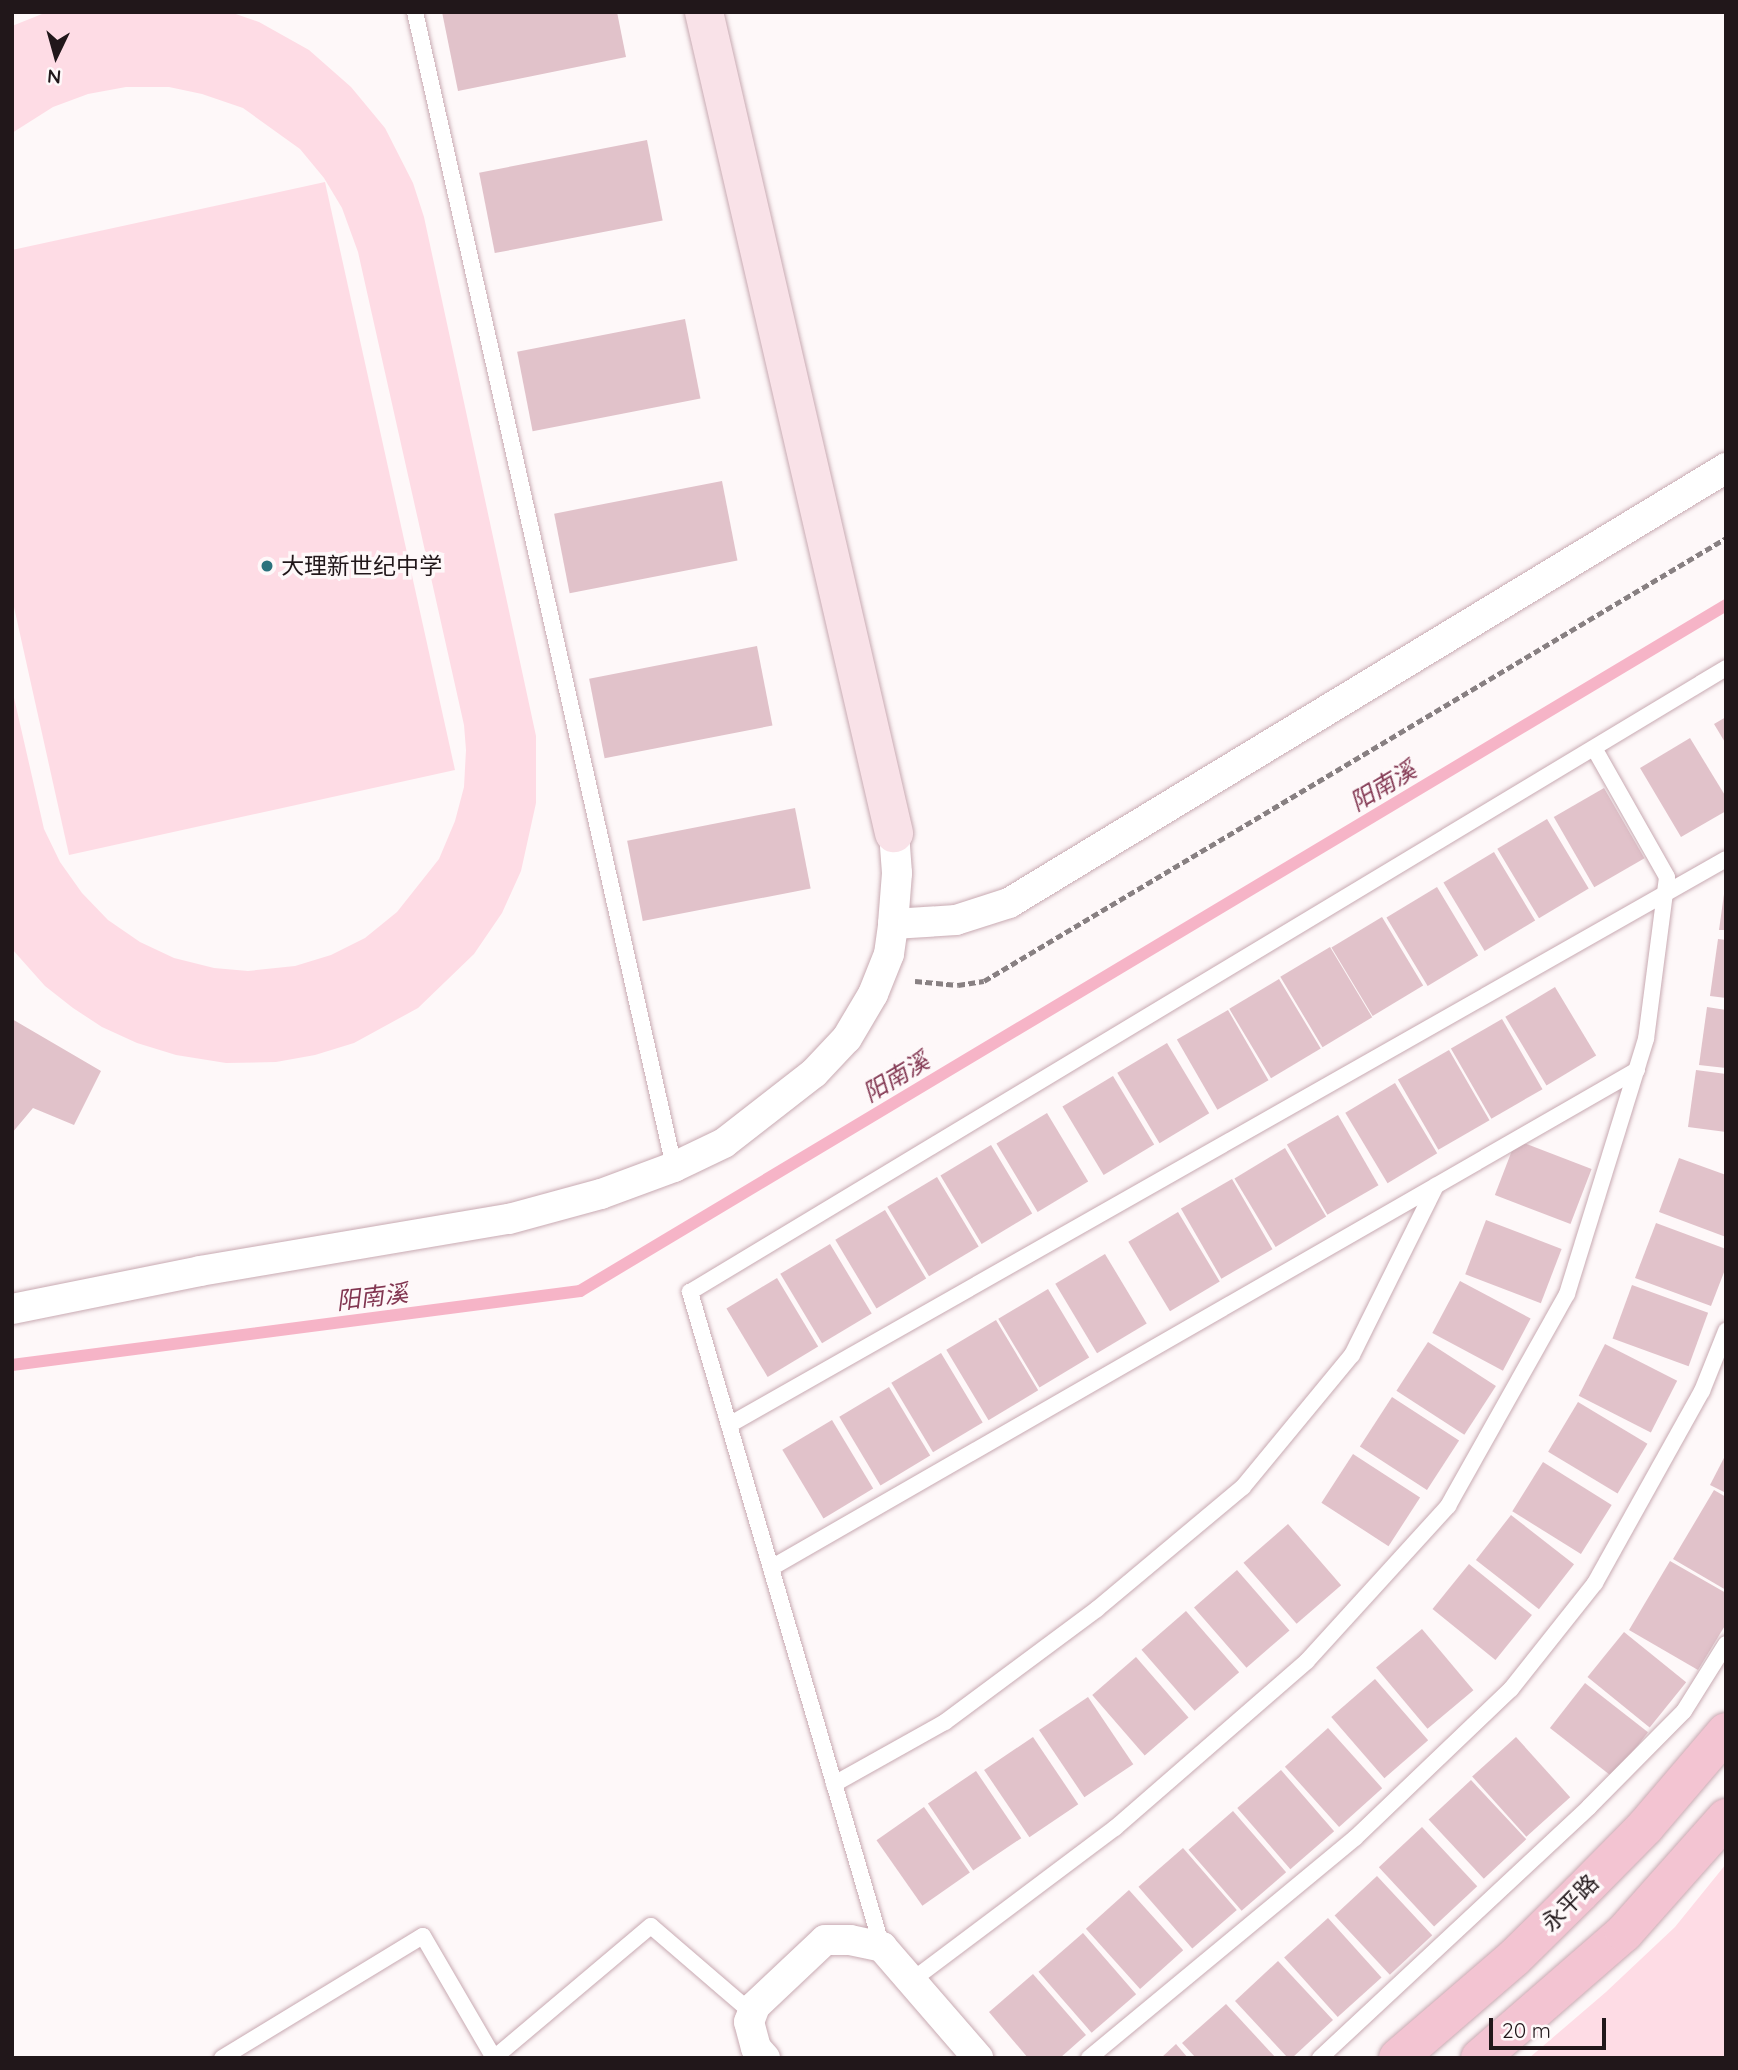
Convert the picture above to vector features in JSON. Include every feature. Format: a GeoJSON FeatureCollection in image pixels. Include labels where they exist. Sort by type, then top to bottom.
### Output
{"type":"FeatureCollection","features":[{"type":"Feature","properties":{"kind":"main road","name":"永平路"},"geometry":{"type":"LineString","coordinates":[[1398,2058],[1514,1958],[1580,1893],[1645,1827],[1726,1732]]}},
{"type":"Feature","properties":{"kind":"main road"},"geometry":{"type":"LineString","coordinates":[[1480,2058],[1624,1933],[1726,1818]]}},
{"type":"Feature","properties":{"kind":"street"},"geometry":{"type":"LineString","coordinates":[[12,1309],[200,1271],[509,1219],[601,1194],[674,1167],[724,1143],[814,1073],[847,1038],[889,954],[897,873],[894,833],[704,12]]}},
{"type":"Feature","properties":{"kind":"street"},"geometry":{"type":"LineString","coordinates":[[893,924],[956,920],[1009,903],[1726,468]]}},
{"type":"Feature","properties":{"kind":"street"},"geometry":{"type":"LineString","coordinates":[[765,2058],[756,2048],[748,2022],[755,2006],[825,1940],[850,1940],[881,1947],[978,2058]]}},
{"type":"Feature","properties":{"kind":"lane"},"geometry":{"type":"LineString","coordinates":[[415,12],[674,1167]]}},
{"type":"Feature","properties":{"kind":"lane"},"geometry":{"type":"LineString","coordinates":[[881,1947],[690,1292],[1726,668]]}},
{"type":"Feature","properties":{"kind":"lane"},"geometry":{"type":"LineString","coordinates":[[911,1981],[1115,1828],[1307,1661],[1448,1506],[1567,1294],[1646,1039],[1667,877],[1594,748]]}},
{"type":"Feature","properties":{"kind":"lane"},"geometry":{"type":"LineString","coordinates":[[729,1425],[1726,859]]}},
{"type":"Feature","properties":{"kind":"lane"},"geometry":{"type":"LineString","coordinates":[[771,1569],[1637,1070]]}},
{"type":"Feature","properties":{"kind":"lane"},"geometry":{"type":"LineString","coordinates":[[834,1784],[945,1722],[1097,1609],[1243,1487],[1352,1355],[1436,1186]]}},
{"type":"Feature","properties":{"kind":"lane"},"geometry":{"type":"LineString","coordinates":[[1089,2058],[1355,1838],[1511,1689],[1595,1583],[1702,1391],[1726,1331]]}},
{"type":"Feature","properties":{"kind":"lane"},"geometry":{"type":"LineString","coordinates":[[1320,2058],[1589,1807],[1684,1711],[1726,1644]]}},
{"type":"Feature","properties":{"kind":"lane"},"geometry":{"type":"LineString","coordinates":[[222,2058],[423,1936],[494,2058],[651,1926],[752,2012]]}},
{"type":"Feature","properties":{"kind":"path"},"geometry":{"type":"LineString","coordinates":[[879,978],[958,985],[984,981],[1726,538]]}},
{"type":"Feature","properties":{"kind":"shaded area"},"geometry":{"type":"Polygon","coordinates":[[[47,12],[230,12],[259,22],[309,50],[351,87],[385,128],[413,183],[424,217],[536,736],[536,803],[521,871],[502,913],[474,954],[418,1008],[354,1043],[315,1055],[276,1062],[226,1063],[176,1055],[137,1043],[102,1027],[73,1008],[45,986],[12,949],[12,689],[44,829],[60,862],[82,893],[108,920],[140,942],[174,958],[214,968],[248,971],[295,966],[331,955],[365,938],[397,912],[439,859],[455,821],[464,787],[466,750],[464,725],[358,252],[342,208],[324,178],[300,149],[243,108],[202,94],[169,87],[126,87],[88,94],[53,107],[12,133],[12,26],[47,12]]]}},
{"type":"Feature","properties":{"kind":"shaded area"},"geometry":{"type":"Polygon","coordinates":[[[325,182],[455,770],[69,855],[12,598],[12,250],[325,182]]]}},
{"type":"Feature","properties":{"kind":"shaded area"},"geometry":{"type":"Polygon","coordinates":[[[1726,1864],[1726,2058],[1529,2058],[1606,1992],[1675,1927],[1726,1864]]]}},
{"type":"Feature","properties":{"kind":"building"},"geometry":{"type":"Polygon","coordinates":[[[442,12],[617,12],[626,57],[458,91],[442,12]]]}},
{"type":"Feature","properties":{"kind":"building"},"geometry":{"type":"Polygon","coordinates":[[[647,140],[663,220],[495,253],[479,173],[647,140]]]}},
{"type":"Feature","properties":{"kind":"building"},"geometry":{"type":"Polygon","coordinates":[[[685,319],[700,399],[533,431],[517,352],[685,319]]]}},
{"type":"Feature","properties":{"kind":"building"},"geometry":{"type":"Polygon","coordinates":[[[722,481],[737,561],[570,593],[554,514],[722,481]]]}},
{"type":"Feature","properties":{"kind":"building"},"geometry":{"type":"Polygon","coordinates":[[[757,646],[772,726],[605,758],[589,679],[757,646]]]}},
{"type":"Feature","properties":{"kind":"building"},"geometry":{"type":"Polygon","coordinates":[[[1726,717],[1726,744],[1714,724],[1726,717]]]}},
{"type":"Feature","properties":{"kind":"building"},"geometry":{"type":"Polygon","coordinates":[[[1690,738],[1726,797],[1726,811],[1681,837],[1640,768],[1690,738]]]}},
{"type":"Feature","properties":{"kind":"building"},"geometry":{"type":"Polygon","coordinates":[[[1604,788],[1644,858],[1594,887],[1554,817],[1604,788]]]}},
{"type":"Feature","properties":{"kind":"building"},"geometry":{"type":"Polygon","coordinates":[[[795,808],[811,888],[643,921],[627,841],[795,808]]]}},
{"type":"Feature","properties":{"kind":"building"},"geometry":{"type":"Polygon","coordinates":[[[1547,819],[1589,888],[1539,918],[1497,849],[1547,819]]]}},
{"type":"Feature","properties":{"kind":"building"},"geometry":{"type":"Polygon","coordinates":[[[1494,852],[1535,921],[1485,951],[1443,882],[1494,852]]]}},
{"type":"Feature","properties":{"kind":"building"},"geometry":{"type":"Polygon","coordinates":[[[1437,887],[1478,956],[1428,986],[1386,917],[1437,887]]]}},
{"type":"Feature","properties":{"kind":"building"},"geometry":{"type":"Polygon","coordinates":[[[1724,894],[1726,930],[1719,930],[1724,894]]]}},
{"type":"Feature","properties":{"kind":"building"},"geometry":{"type":"Polygon","coordinates":[[[1382,917],[1423,986],[1373,1016],[1331,947],[1382,917]]]}},
{"type":"Feature","properties":{"kind":"building"},"geometry":{"type":"Polygon","coordinates":[[[1718,939],[1726,940],[1726,998],[1710,996],[1718,939]]]}},
{"type":"Feature","properties":{"kind":"building"},"geometry":{"type":"Polygon","coordinates":[[[1330,947],[1372,1017],[1323,1047],[1280,977],[1330,947]]]}},
{"type":"Feature","properties":{"kind":"building"},"geometry":{"type":"Polygon","coordinates":[[[1279,979],[1321,1048],[1271,1078],[1229,1009],[1279,979]]]}},
{"type":"Feature","properties":{"kind":"building"},"geometry":{"type":"Polygon","coordinates":[[[1555,987],[1596,1056],[1546,1085],[1505,1017],[1555,987]]]}},
{"type":"Feature","properties":{"kind":"building"},"geometry":{"type":"Polygon","coordinates":[[[1707,1007],[1726,1010],[1726,1068],[1699,1065],[1707,1007]]]}},
{"type":"Feature","properties":{"kind":"building"},"geometry":{"type":"Polygon","coordinates":[[[1228,1010],[1268,1080],[1217,1110],[1177,1040],[1228,1010]]]}},
{"type":"Feature","properties":{"kind":"building"},"geometry":{"type":"Polygon","coordinates":[[[12,1019],[101,1071],[74,1125],[33,1108],[12,1133],[12,1019]]]}},
{"type":"Feature","properties":{"kind":"building"},"geometry":{"type":"Polygon","coordinates":[[[1502,1019],[1542,1089],[1491,1119],[1451,1048],[1502,1019]]]}},
{"type":"Feature","properties":{"kind":"building"},"geometry":{"type":"Polygon","coordinates":[[[1167,1043],[1209,1113],[1160,1143],[1117,1073],[1167,1043]]]}},
{"type":"Feature","properties":{"kind":"building"},"geometry":{"type":"Polygon","coordinates":[[[1449,1050],[1490,1120],[1438,1150],[1398,1080],[1449,1050]]]}},
{"type":"Feature","properties":{"kind":"building"},"geometry":{"type":"Polygon","coordinates":[[[1696,1070],[1726,1074],[1726,1132],[1688,1127],[1696,1070]]]}},
{"type":"Feature","properties":{"kind":"building"},"geometry":{"type":"Polygon","coordinates":[[[1113,1076],[1154,1145],[1104,1175],[1062,1106],[1113,1076]]]}},
{"type":"Feature","properties":{"kind":"building"},"geometry":{"type":"Polygon","coordinates":[[[1395,1083],[1437,1153],[1388,1183],[1345,1113],[1395,1083]]]}},
{"type":"Feature","properties":{"kind":"building"},"geometry":{"type":"Polygon","coordinates":[[[1047,1113],[1088,1182],[1038,1212],[996,1143],[1047,1113]]]}},
{"type":"Feature","properties":{"kind":"building"},"geometry":{"type":"Polygon","coordinates":[[[1338,1115],[1378,1185],[1327,1215],[1287,1144],[1338,1115]]]}},
{"type":"Feature","properties":{"kind":"building"},"geometry":{"type":"Polygon","coordinates":[[[1516,1140],[1592,1169],[1570,1224],[1495,1195],[1516,1140]]]}},
{"type":"Feature","properties":{"kind":"building"},"geometry":{"type":"Polygon","coordinates":[[[991,1145],[1032,1214],[982,1244],[940,1175],[991,1145]]]}},
{"type":"Feature","properties":{"kind":"building"},"geometry":{"type":"Polygon","coordinates":[[[1285,1148],[1326,1217],[1276,1247],[1234,1178],[1285,1148]]]}},
{"type":"Feature","properties":{"kind":"building"},"geometry":{"type":"Polygon","coordinates":[[[1679,1158],[1726,1175],[1726,1237],[1659,1212],[1679,1158]]]}},
{"type":"Feature","properties":{"kind":"building"},"geometry":{"type":"Polygon","coordinates":[[[937,1177],[979,1246],[929,1276],[887,1207],[937,1177]]]}},
{"type":"Feature","properties":{"kind":"building"},"geometry":{"type":"Polygon","coordinates":[[[1232,1179],[1272,1249],[1221,1279],[1181,1208],[1232,1179]]]}},
{"type":"Feature","properties":{"kind":"building"},"geometry":{"type":"Polygon","coordinates":[[[885,1210],[926,1279],[876,1308],[835,1240],[885,1210]]]}},
{"type":"Feature","properties":{"kind":"building"},"geometry":{"type":"Polygon","coordinates":[[[1178,1212],[1220,1281],[1170,1311],[1128,1242],[1178,1212]]]}},
{"type":"Feature","properties":{"kind":"building"},"geometry":{"type":"Polygon","coordinates":[[[1486,1220],[1562,1249],[1541,1303],[1465,1274],[1486,1220]]]}},
{"type":"Feature","properties":{"kind":"building"},"geometry":{"type":"Polygon","coordinates":[[[1656,1223],[1726,1249],[1726,1267],[1711,1306],[1635,1278],[1656,1223]]]}},
{"type":"Feature","properties":{"kind":"building"},"geometry":{"type":"Polygon","coordinates":[[[830,1244],[872,1313],[822,1343],[780,1274],[830,1244]]]}},
{"type":"Feature","properties":{"kind":"building"},"geometry":{"type":"Polygon","coordinates":[[[1105,1254],[1147,1323],[1097,1353],[1055,1284],[1105,1254]]]}},
{"type":"Feature","properties":{"kind":"building"},"geometry":{"type":"Polygon","coordinates":[[[777,1278],[818,1347],[768,1377],[726,1308],[777,1278]]]}},
{"type":"Feature","properties":{"kind":"building"},"geometry":{"type":"Polygon","coordinates":[[[1460,1281],[1531,1319],[1503,1371],[1432,1333],[1460,1281]]]}},
{"type":"Feature","properties":{"kind":"building"},"geometry":{"type":"Polygon","coordinates":[[[1632,1285],[1708,1313],[1689,1366],[1613,1339],[1632,1285]]]}},
{"type":"Feature","properties":{"kind":"building"},"geometry":{"type":"Polygon","coordinates":[[[1048,1289],[1089,1358],[1039,1387],[998,1319],[1048,1289]]]}},
{"type":"Feature","properties":{"kind":"building"},"geometry":{"type":"Polygon","coordinates":[[[996,1320],[1038,1390],[989,1420],[946,1350],[996,1320]]]}},
{"type":"Feature","properties":{"kind":"building"},"geometry":{"type":"Polygon","coordinates":[[[1428,1342],[1496,1386],[1464,1435],[1396,1391],[1428,1342]]]}},
{"type":"Feature","properties":{"kind":"building"},"geometry":{"type":"Polygon","coordinates":[[[1605,1344],[1677,1381],[1651,1432],[1579,1396],[1605,1344]]]}},
{"type":"Feature","properties":{"kind":"building"},"geometry":{"type":"Polygon","coordinates":[[[941,1353],[983,1422],[933,1452],[891,1383],[941,1353]]]}},
{"type":"Feature","properties":{"kind":"building"},"geometry":{"type":"Polygon","coordinates":[[[889,1387],[930,1456],[880,1485],[839,1417],[889,1387]]]}},
{"type":"Feature","properties":{"kind":"building"},"geometry":{"type":"Polygon","coordinates":[[[1392,1397],[1459,1441],[1427,1490],[1360,1446],[1392,1397]]]}},
{"type":"Feature","properties":{"kind":"building"},"geometry":{"type":"Polygon","coordinates":[[[1578,1402],[1647,1444],[1618,1493],[1548,1452],[1578,1402]]]}},
{"type":"Feature","properties":{"kind":"building"},"geometry":{"type":"Polygon","coordinates":[[[832,1420],[873,1489],[823,1518],[782,1450],[832,1420]]]}},
{"type":"Feature","properties":{"kind":"building"},"geometry":{"type":"Polygon","coordinates":[[[1353,1454],[1420,1498],[1389,1546],[1321,1503],[1353,1454]]]}},
{"type":"Feature","properties":{"kind":"building"},"geometry":{"type":"Polygon","coordinates":[[[1726,1454],[1726,1493],[1710,1485],[1726,1454]]]}},
{"type":"Feature","properties":{"kind":"building"},"geometry":{"type":"Polygon","coordinates":[[[1543,1462],[1612,1505],[1581,1554],[1512,1511],[1543,1462]]]}},
{"type":"Feature","properties":{"kind":"building"},"geometry":{"type":"Polygon","coordinates":[[[1714,1490],[1726,1497],[1726,1590],[1673,1559],[1714,1490]]]}},
{"type":"Feature","properties":{"kind":"building"},"geometry":{"type":"Polygon","coordinates":[[[1511,1515],[1574,1564],[1539,1609],[1476,1560],[1511,1515]]]}},
{"type":"Feature","properties":{"kind":"building"},"geometry":{"type":"Polygon","coordinates":[[[1288,1524],[1341,1585],[1297,1624],[1243,1563],[1288,1524]]]}},
{"type":"Feature","properties":{"kind":"building"},"geometry":{"type":"Polygon","coordinates":[[[1670,1561],[1726,1593],[1726,1624],[1698,1670],[1629,1630],[1670,1561]]]}},
{"type":"Feature","properties":{"kind":"building"},"geometry":{"type":"Polygon","coordinates":[[[1469,1564],[1532,1615],[1495,1660],[1432,1609],[1469,1564]]]}},
{"type":"Feature","properties":{"kind":"building"},"geometry":{"type":"Polygon","coordinates":[[[1237,1570],[1289,1630],[1246,1668],[1194,1607],[1237,1570]]]}},
{"type":"Feature","properties":{"kind":"building"},"geometry":{"type":"Polygon","coordinates":[[[1186,1611],[1239,1672],[1195,1711],[1141,1650],[1186,1611]]]}},
{"type":"Feature","properties":{"kind":"building"},"geometry":{"type":"Polygon","coordinates":[[[1422,1629],[1473,1690],[1427,1729],[1376,1668],[1422,1629]]]}},
{"type":"Feature","properties":{"kind":"building"},"geometry":{"type":"Polygon","coordinates":[[[1624,1632],[1686,1682],[1650,1727],[1587,1677],[1624,1632]]]}},
{"type":"Feature","properties":{"kind":"building"},"geometry":{"type":"Polygon","coordinates":[[[1136,1657],[1188,1717],[1145,1755],[1092,1695],[1136,1657]]]}},
{"type":"Feature","properties":{"kind":"building"},"geometry":{"type":"Polygon","coordinates":[[[1375,1679],[1428,1740],[1384,1778],[1331,1717],[1375,1679]]]}},
{"type":"Feature","properties":{"kind":"building"},"geometry":{"type":"Polygon","coordinates":[[[1585,1683],[1648,1732],[1613,1777],[1550,1728],[1585,1683]]]}},
{"type":"Feature","properties":{"kind":"building"},"geometry":{"type":"Polygon","coordinates":[[[1088,1697],[1133,1764],[1084,1797],[1039,1730],[1088,1697]]]}},
{"type":"Feature","properties":{"kind":"building"},"geometry":{"type":"Polygon","coordinates":[[[1328,1728],[1382,1788],[1339,1827],[1285,1767],[1328,1728]]]}},
{"type":"Feature","properties":{"kind":"building"},"geometry":{"type":"Polygon","coordinates":[[[1033,1737],[1078,1804],[1029,1837],[984,1770],[1033,1737]]]}},
{"type":"Feature","properties":{"kind":"building"},"geometry":{"type":"Polygon","coordinates":[[[1516,1737],[1570,1797],[1526,1837],[1472,1776],[1516,1737]]]}},
{"type":"Feature","properties":{"kind":"building"},"geometry":{"type":"Polygon","coordinates":[[[1281,1770],[1334,1831],[1290,1869],[1237,1808],[1281,1770]]]}},
{"type":"Feature","properties":{"kind":"building"},"geometry":{"type":"Polygon","coordinates":[[[976,1771],[1021,1838],[973,1871],[928,1803],[976,1771]]]}},
{"type":"Feature","properties":{"kind":"building"},"geometry":{"type":"Polygon","coordinates":[[[1471,1780],[1526,1839],[1484,1879],[1429,1820],[1471,1780]]]}},
{"type":"Feature","properties":{"kind":"building"},"geometry":{"type":"Polygon","coordinates":[[[924,1807],[970,1873],[922,1906],[876,1840],[924,1807]]]}},
{"type":"Feature","properties":{"kind":"building"},"geometry":{"type":"Polygon","coordinates":[[[1233,1811],[1286,1872],[1242,1911],[1188,1850],[1233,1811]]]}},
{"type":"Feature","properties":{"kind":"building"},"geometry":{"type":"Polygon","coordinates":[[[1422,1827],[1477,1886],[1434,1926],[1379,1867],[1422,1827]]]}},
{"type":"Feature","properties":{"kind":"building"},"geometry":{"type":"Polygon","coordinates":[[[1183,1848],[1237,1910],[1192,1949],[1138,1887],[1183,1848]]]}},
{"type":"Feature","properties":{"kind":"building"},"geometry":{"type":"Polygon","coordinates":[[[1377,1876],[1432,1935],[1390,1975],[1335,1916],[1377,1876]]]}},
{"type":"Feature","properties":{"kind":"building"},"geometry":{"type":"Polygon","coordinates":[[[1129,1890],[1183,1950],[1140,1989],[1086,1929],[1129,1890]]]}},
{"type":"Feature","properties":{"kind":"building"},"geometry":{"type":"Polygon","coordinates":[[[1328,1918],[1382,1977],[1338,2017],[1284,1957],[1328,1918]]]}},
{"type":"Feature","properties":{"kind":"building"},"geometry":{"type":"Polygon","coordinates":[[[1083,1933],[1136,1994],[1092,2033],[1038,1972],[1083,1933]]]}},
{"type":"Feature","properties":{"kind":"building"},"geometry":{"type":"Polygon","coordinates":[[[1278,1961],[1333,2020],[1292,2058],[1288,2058],[1235,2001],[1278,1961]]]}},
{"type":"Feature","properties":{"kind":"building"},"geometry":{"type":"Polygon","coordinates":[[[1033,1974],[1086,2035],[1060,2058],[1028,2058],[989,2012],[1033,1974]]]}},
{"type":"Feature","properties":{"kind":"building"},"geometry":{"type":"Polygon","coordinates":[[[1226,2004],[1276,2058],[1196,2058],[1182,2043],[1226,2004]]]}},
{"type":"Feature","properties":{"kind":"building"},"geometry":{"type":"Polygon","coordinates":[[[1176,2044],[1188,2058],[1161,2058],[1176,2044]]]}},
{"type":"Feature","properties":{"kind":"waterway","name":"阳南溪"},"geometry":{"type":"LineString","coordinates":[[12,1365],[580,1291],[1726,605]]}},
{"type":"Feature","properties":{"kind":"place","name":"大理新世纪中学"},"geometry":{"type":"Point","coordinates":[267,566]}}]}
